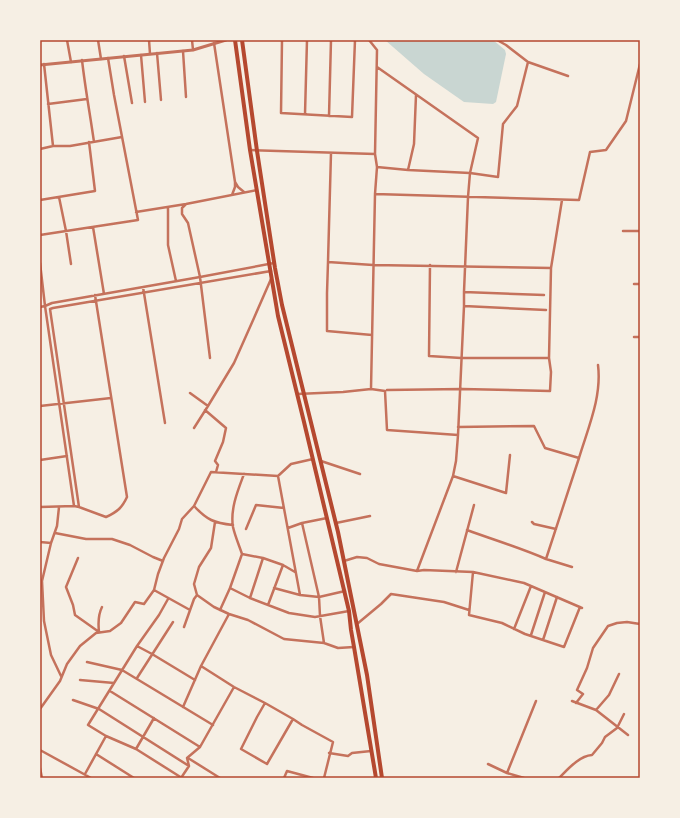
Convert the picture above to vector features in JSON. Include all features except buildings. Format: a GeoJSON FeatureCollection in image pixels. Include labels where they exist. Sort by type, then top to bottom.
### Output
{"type":"FeatureCollection","features":[{"type":"Feature","properties":{"kind":"highway"},"geometry":{"type":"LineString","coordinates":[[235,40],[256,190],[278,316],[341,581],[345,591],[376,778]]}},
{"type":"Feature","properties":{"kind":"highway"},"geometry":{"type":"LineString","coordinates":[[242,40],[257,150],[282,305],[344,560],[367,675],[382,778]]}},
{"type":"Feature","properties":{"kind":"street"},"geometry":{"type":"LineString","coordinates":[[67,40],[70,62]]}},
{"type":"Feature","properties":{"kind":"street"},"geometry":{"type":"LineString","coordinates":[[98,40],[101,59]]}},
{"type":"Feature","properties":{"kind":"street"},"geometry":{"type":"LineString","coordinates":[[149,40],[150,54]]}},
{"type":"Feature","properties":{"kind":"street"},"geometry":{"type":"LineString","coordinates":[[192,40],[193,50]]}},
{"type":"Feature","properties":{"kind":"street"},"geometry":{"type":"LineString","coordinates":[[53,146],[42,64],[193,50],[226,40]]}},
{"type":"Feature","properties":{"kind":"street"},"geometry":{"type":"LineString","coordinates":[[282,40],[281,113],[352,117],[355,40]]}},
{"type":"Feature","properties":{"kind":"street"},"geometry":{"type":"LineString","coordinates":[[305,114],[307,40]]}},
{"type":"Feature","properties":{"kind":"street"},"geometry":{"type":"LineString","coordinates":[[329,116],[331,40]]}},
{"type":"Feature","properties":{"kind":"street"},"geometry":{"type":"LineString","coordinates":[[368,40],[377,50],[375,154],[377,168],[374,194],[371,389]]}},
{"type":"Feature","properties":{"kind":"street"},"geometry":{"type":"LineString","coordinates":[[497,40],[528,62],[568,76]]}},
{"type":"Feature","properties":{"kind":"street"},"geometry":{"type":"LineString","coordinates":[[214,44],[235,182],[232,195]]}},
{"type":"Feature","properties":{"kind":"street"},"geometry":{"type":"LineString","coordinates":[[183,51],[186,97]]}},
{"type":"Feature","properties":{"kind":"street"},"geometry":{"type":"LineString","coordinates":[[157,53],[161,100]]}},
{"type":"Feature","properties":{"kind":"street"},"geometry":{"type":"LineString","coordinates":[[141,55],[145,102]]}},
{"type":"Feature","properties":{"kind":"street"},"geometry":{"type":"LineString","coordinates":[[124,56],[132,103]]}},
{"type":"Feature","properties":{"kind":"street"},"geometry":{"type":"LineString","coordinates":[[40,235],[138,220],[108,58]]}},
{"type":"Feature","properties":{"kind":"street"},"geometry":{"type":"LineString","coordinates":[[82,60],[94,142]]}},
{"type":"Feature","properties":{"kind":"street"},"geometry":{"type":"LineString","coordinates":[[377,168],[470,173],[498,177],[503,124],[518,106],[528,62]]}},
{"type":"Feature","properties":{"kind":"street"},"geometry":{"type":"LineString","coordinates":[[374,194],[579,200],[590,152],[606,150],[626,121],[640,64]]}},
{"type":"Feature","properties":{"kind":"street"},"geometry":{"type":"LineString","coordinates":[[377,67],[478,138],[470,173],[468,197],[456,461],[453,476],[417,571]]}},
{"type":"Feature","properties":{"kind":"street"},"geometry":{"type":"LineString","coordinates":[[408,170],[414,144],[416,95]]}},
{"type":"Feature","properties":{"kind":"street"},"geometry":{"type":"LineString","coordinates":[[48,104],[87,99]]}},
{"type":"Feature","properties":{"kind":"street"},"geometry":{"type":"LineString","coordinates":[[40,149],[53,146],[70,146],[122,137]]}},
{"type":"Feature","properties":{"kind":"street"},"geometry":{"type":"LineString","coordinates":[[40,200],[96,191],[89,142]]}},
{"type":"Feature","properties":{"kind":"street"},"geometry":{"type":"LineString","coordinates":[[250,150],[375,154]]}},
{"type":"Feature","properties":{"kind":"street"},"geometry":{"type":"LineString","coordinates":[[331,153],[326,331],[372,335]]}},
{"type":"Feature","properties":{"kind":"street"},"geometry":{"type":"LineString","coordinates":[[235,182],[238,187],[245,192]]}},
{"type":"Feature","properties":{"kind":"street"},"geometry":{"type":"LineString","coordinates":[[136,212],[256,190]]}},
{"type":"Feature","properties":{"kind":"street"},"geometry":{"type":"LineString","coordinates":[[59,197],[71,264]]}},
{"type":"Feature","properties":{"kind":"street"},"geometry":{"type":"LineString","coordinates":[[387,390],[460,389],[550,391],[551,372],[549,358],[551,268],[562,200]]}},
{"type":"Feature","properties":{"kind":"street"},"geometry":{"type":"LineString","coordinates":[[186,204],[182,208],[182,214],[188,223],[200,277],[210,358]]}},
{"type":"Feature","properties":{"kind":"street"},"geometry":{"type":"LineString","coordinates":[[168,206],[168,245],[176,281]]}},
{"type":"Feature","properties":{"kind":"street"},"geometry":{"type":"LineString","coordinates":[[93,227],[104,294]]}},
{"type":"Feature","properties":{"kind":"street"},"geometry":{"type":"LineString","coordinates":[[623,230],[640,231]]}},
{"type":"Feature","properties":{"kind":"street"},"geometry":{"type":"LineString","coordinates":[[40,307],[52,303],[200,277],[274,262]]}},
{"type":"Feature","properties":{"kind":"street"},"geometry":{"type":"LineString","coordinates":[[328,262],[373,265],[551,268]]}},
{"type":"Feature","properties":{"kind":"street"},"geometry":{"type":"LineString","coordinates":[[40,263],[74,506]]}},
{"type":"Feature","properties":{"kind":"street"},"geometry":{"type":"LineString","coordinates":[[430,266],[429,356],[461,358],[549,358]]}},
{"type":"Feature","properties":{"kind":"street"},"geometry":{"type":"LineString","coordinates":[[79,507],[50,309],[276,270]]}},
{"type":"Feature","properties":{"kind":"street"},"geometry":{"type":"LineString","coordinates":[[194,428],[234,363],[271,278]]}},
{"type":"Feature","properties":{"kind":"street"},"geometry":{"type":"LineString","coordinates":[[634,284],[640,284]]}},
{"type":"Feature","properties":{"kind":"street"},"geometry":{"type":"LineString","coordinates":[[143,287],[165,423]]}},
{"type":"Feature","properties":{"kind":"street"},"geometry":{"type":"LineString","coordinates":[[464,292],[544,295]]}},
{"type":"Feature","properties":{"kind":"street"},"geometry":{"type":"LineString","coordinates":[[40,507],[74,506],[106,517],[115,513],[124,505],[127,497],[95,295]]}},
{"type":"Feature","properties":{"kind":"street"},"geometry":{"type":"LineString","coordinates":[[464,306],[546,310]]}},
{"type":"Feature","properties":{"kind":"street"},"geometry":{"type":"LineString","coordinates":[[634,337],[640,337]]}},
{"type":"Feature","properties":{"kind":"street"},"geometry":{"type":"LineString","coordinates":[[546,559],[597,399],[599,376],[598,366]]}},
{"type":"Feature","properties":{"kind":"street"},"geometry":{"type":"LineString","coordinates":[[297,394],[371,389],[385,391],[387,430],[458,435]]}},
{"type":"Feature","properties":{"kind":"street"},"geometry":{"type":"LineString","coordinates":[[190,393],[208,406]]}},
{"type":"Feature","properties":{"kind":"street"},"geometry":{"type":"LineString","coordinates":[[40,406],[111,398]]}},
{"type":"Feature","properties":{"kind":"street"},"geometry":{"type":"LineString","coordinates":[[205,410],[226,428],[223,442],[215,461],[218,465],[216,472]]}},
{"type":"Feature","properties":{"kind":"street"},"geometry":{"type":"LineString","coordinates":[[458,427],[534,426],[545,448],[579,458]]}},
{"type":"Feature","properties":{"kind":"street"},"geometry":{"type":"LineString","coordinates":[[453,476],[506,493],[510,455]]}},
{"type":"Feature","properties":{"kind":"street"},"geometry":{"type":"LineString","coordinates":[[40,460],[67,456]]}},
{"type":"Feature","properties":{"kind":"street"},"geometry":{"type":"LineString","coordinates":[[40,709],[60,681],[67,664],[80,646],[96,633],[110,631],[121,623],[135,602],[144,604],[154,590],[163,561],[179,529],[182,519],[194,506],[211,472],[278,476],[291,464],[313,460]]}},
{"type":"Feature","properties":{"kind":"street"},"geometry":{"type":"LineString","coordinates":[[320,460],[360,474]]}},
{"type":"Feature","properties":{"kind":"street"},"geometry":{"type":"LineString","coordinates":[[220,610],[230,588],[242,554],[232,516],[236,497],[244,474]]}},
{"type":"Feature","properties":{"kind":"street"},"geometry":{"type":"LineString","coordinates":[[278,476],[300,595]]}},
{"type":"Feature","properties":{"kind":"street"},"geometry":{"type":"LineString","coordinates":[[246,529],[256,505],[284,508]]}},
{"type":"Feature","properties":{"kind":"street"},"geometry":{"type":"LineString","coordinates":[[456,572],[474,505]]}},
{"type":"Feature","properties":{"kind":"street"},"geometry":{"type":"LineString","coordinates":[[194,506],[199,512],[215,522],[220,524],[233,524]]}},
{"type":"Feature","properties":{"kind":"street"},"geometry":{"type":"LineString","coordinates":[[59,507],[57,526],[42,581],[44,621],[51,655],[62,676]]}},
{"type":"Feature","properties":{"kind":"street"},"geometry":{"type":"LineString","coordinates":[[336,524],[370,516]]}},
{"type":"Feature","properties":{"kind":"street"},"geometry":{"type":"LineString","coordinates":[[288,528],[302,523],[327,518]]}},
{"type":"Feature","properties":{"kind":"street"},"geometry":{"type":"LineString","coordinates":[[215,522],[211,548],[199,567],[194,584],[197,595],[220,610],[248,620],[284,639],[324,643],[338,648],[354,647]]}},
{"type":"Feature","properties":{"kind":"street"},"geometry":{"type":"LineString","coordinates":[[532,522],[534,524],[556,529]]}},
{"type":"Feature","properties":{"kind":"street"},"geometry":{"type":"LineString","coordinates":[[302,523],[319,597],[324,643]]}},
{"type":"Feature","properties":{"kind":"street"},"geometry":{"type":"LineString","coordinates":[[467,530],[572,567]]}},
{"type":"Feature","properties":{"kind":"street"},"geometry":{"type":"LineString","coordinates":[[54,533],[86,539],[112,539],[130,545],[163,561]]}},
{"type":"Feature","properties":{"kind":"street"},"geometry":{"type":"LineString","coordinates":[[40,542],[51,544]]}},
{"type":"Feature","properties":{"kind":"street"},"geometry":{"type":"LineString","coordinates":[[242,554],[263,558],[283,565],[296,572]]}},
{"type":"Feature","properties":{"kind":"street"},"geometry":{"type":"LineString","coordinates":[[78,558],[66,587],[75,615],[99,632]]}},
{"type":"Feature","properties":{"kind":"street"},"geometry":{"type":"LineString","coordinates":[[250,598],[263,558]]}},
{"type":"Feature","properties":{"kind":"street"},"geometry":{"type":"LineString","coordinates":[[344,560],[367,558],[378,564],[417,571],[473,572],[524,583],[581,607],[564,647],[502,624],[469,615],[473,572]]}},
{"type":"Feature","properties":{"kind":"street"},"geometry":{"type":"LineString","coordinates":[[268,605],[283,565]]}},
{"type":"Feature","properties":{"kind":"street"},"geometry":{"type":"LineString","coordinates":[[514,629],[531,586]]}},
{"type":"Feature","properties":{"kind":"street"},"geometry":{"type":"LineString","coordinates":[[230,588],[250,598],[289,613],[315,617],[349,611]]}},
{"type":"Feature","properties":{"kind":"street"},"geometry":{"type":"LineString","coordinates":[[274,588],[300,595],[319,597],[345,591]]}},
{"type":"Feature","properties":{"kind":"street"},"geometry":{"type":"LineString","coordinates":[[154,590],[190,610]]}},
{"type":"Feature","properties":{"kind":"street"},"geometry":{"type":"LineString","coordinates":[[530,635],[545,592]]}},
{"type":"Feature","properties":{"kind":"street"},"geometry":{"type":"LineString","coordinates":[[357,624],[391,594],[444,602],[469,610]]}},
{"type":"Feature","properties":{"kind":"street"},"geometry":{"type":"LineString","coordinates":[[184,627],[194,598],[197,595]]}},
{"type":"Feature","properties":{"kind":"street"},"geometry":{"type":"LineString","coordinates":[[543,640],[557,597]]}},
{"type":"Feature","properties":{"kind":"street"},"geometry":{"type":"LineString","coordinates":[[168,599],[88,726],[106,736],[136,749],[182,778],[189,766],[187,758]]}},
{"type":"Feature","properties":{"kind":"street"},"geometry":{"type":"LineString","coordinates":[[99,632],[99,612],[102,607]]}},
{"type":"Feature","properties":{"kind":"street"},"geometry":{"type":"LineString","coordinates":[[183,707],[194,680],[229,614]]}},
{"type":"Feature","properties":{"kind":"street"},"geometry":{"type":"LineString","coordinates":[[137,678],[173,622]]}},
{"type":"Feature","properties":{"kind":"street"},"geometry":{"type":"LineString","coordinates":[[576,703],[583,694],[578,690],[594,648],[608,626],[627,622],[640,624]]}},
{"type":"Feature","properties":{"kind":"street"},"geometry":{"type":"LineString","coordinates":[[137,646],[194,680]]}},
{"type":"Feature","properties":{"kind":"street"},"geometry":{"type":"LineString","coordinates":[[87,662],[122,670],[213,725]]}},
{"type":"Feature","properties":{"kind":"street"},"geometry":{"type":"LineString","coordinates":[[201,666],[234,687],[333,742],[324,778]]}},
{"type":"Feature","properties":{"kind":"street"},"geometry":{"type":"LineString","coordinates":[[596,710],[609,695],[619,674]]}},
{"type":"Feature","properties":{"kind":"street"},"geometry":{"type":"LineString","coordinates":[[80,680],[114,683]]}},
{"type":"Feature","properties":{"kind":"street"},"geometry":{"type":"LineString","coordinates":[[187,758],[200,747],[234,687]]}},
{"type":"Feature","properties":{"kind":"street"},"geometry":{"type":"LineString","coordinates":[[110,691],[200,747]]}},
{"type":"Feature","properties":{"kind":"street"},"geometry":{"type":"LineString","coordinates":[[73,700],[99,709],[189,766]]}},
{"type":"Feature","properties":{"kind":"street"},"geometry":{"type":"LineString","coordinates":[[572,701],[596,710],[617,728],[628,735]]}},
{"type":"Feature","properties":{"kind":"street"},"geometry":{"type":"LineString","coordinates":[[510,778],[509,773],[536,702]]}},
{"type":"Feature","properties":{"kind":"street"},"geometry":{"type":"LineString","coordinates":[[265,703],[241,749],[267,764],[293,719]]}},
{"type":"Feature","properties":{"kind":"street"},"geometry":{"type":"LineString","coordinates":[[559,778],[581,758],[592,755],[605,737],[617,728],[624,714]]}},
{"type":"Feature","properties":{"kind":"street"},"geometry":{"type":"LineString","coordinates":[[136,749],[154,718]]}},
{"type":"Feature","properties":{"kind":"street"},"geometry":{"type":"LineString","coordinates":[[85,774],[106,736]]}},
{"type":"Feature","properties":{"kind":"street"},"geometry":{"type":"LineString","coordinates":[[40,750],[92,778]]}},
{"type":"Feature","properties":{"kind":"street"},"geometry":{"type":"LineString","coordinates":[[330,753],[348,756],[352,753],[371,751]]}},
{"type":"Feature","properties":{"kind":"street"},"geometry":{"type":"LineString","coordinates":[[96,754],[134,778]]}},
{"type":"Feature","properties":{"kind":"street"},"geometry":{"type":"LineString","coordinates":[[187,758],[220,778]]}},
{"type":"Feature","properties":{"kind":"street"},"geometry":{"type":"LineString","coordinates":[[488,764],[524,778]]}},
{"type":"Feature","properties":{"kind":"street"},"geometry":{"type":"LineString","coordinates":[[40,768],[42,778]]}},
{"type":"Feature","properties":{"kind":"street"},"geometry":{"type":"LineString","coordinates":[[284,778],[286,771],[313,778]]}},
{"type":"Feature","properties":{"kind":"shaded area"},"geometry":{"type":"Polygon","coordinates":[[[385,40],[493,40],[505,50],[506,54],[496,102],[493,104],[464,102],[424,74],[385,40]]]}}]}
